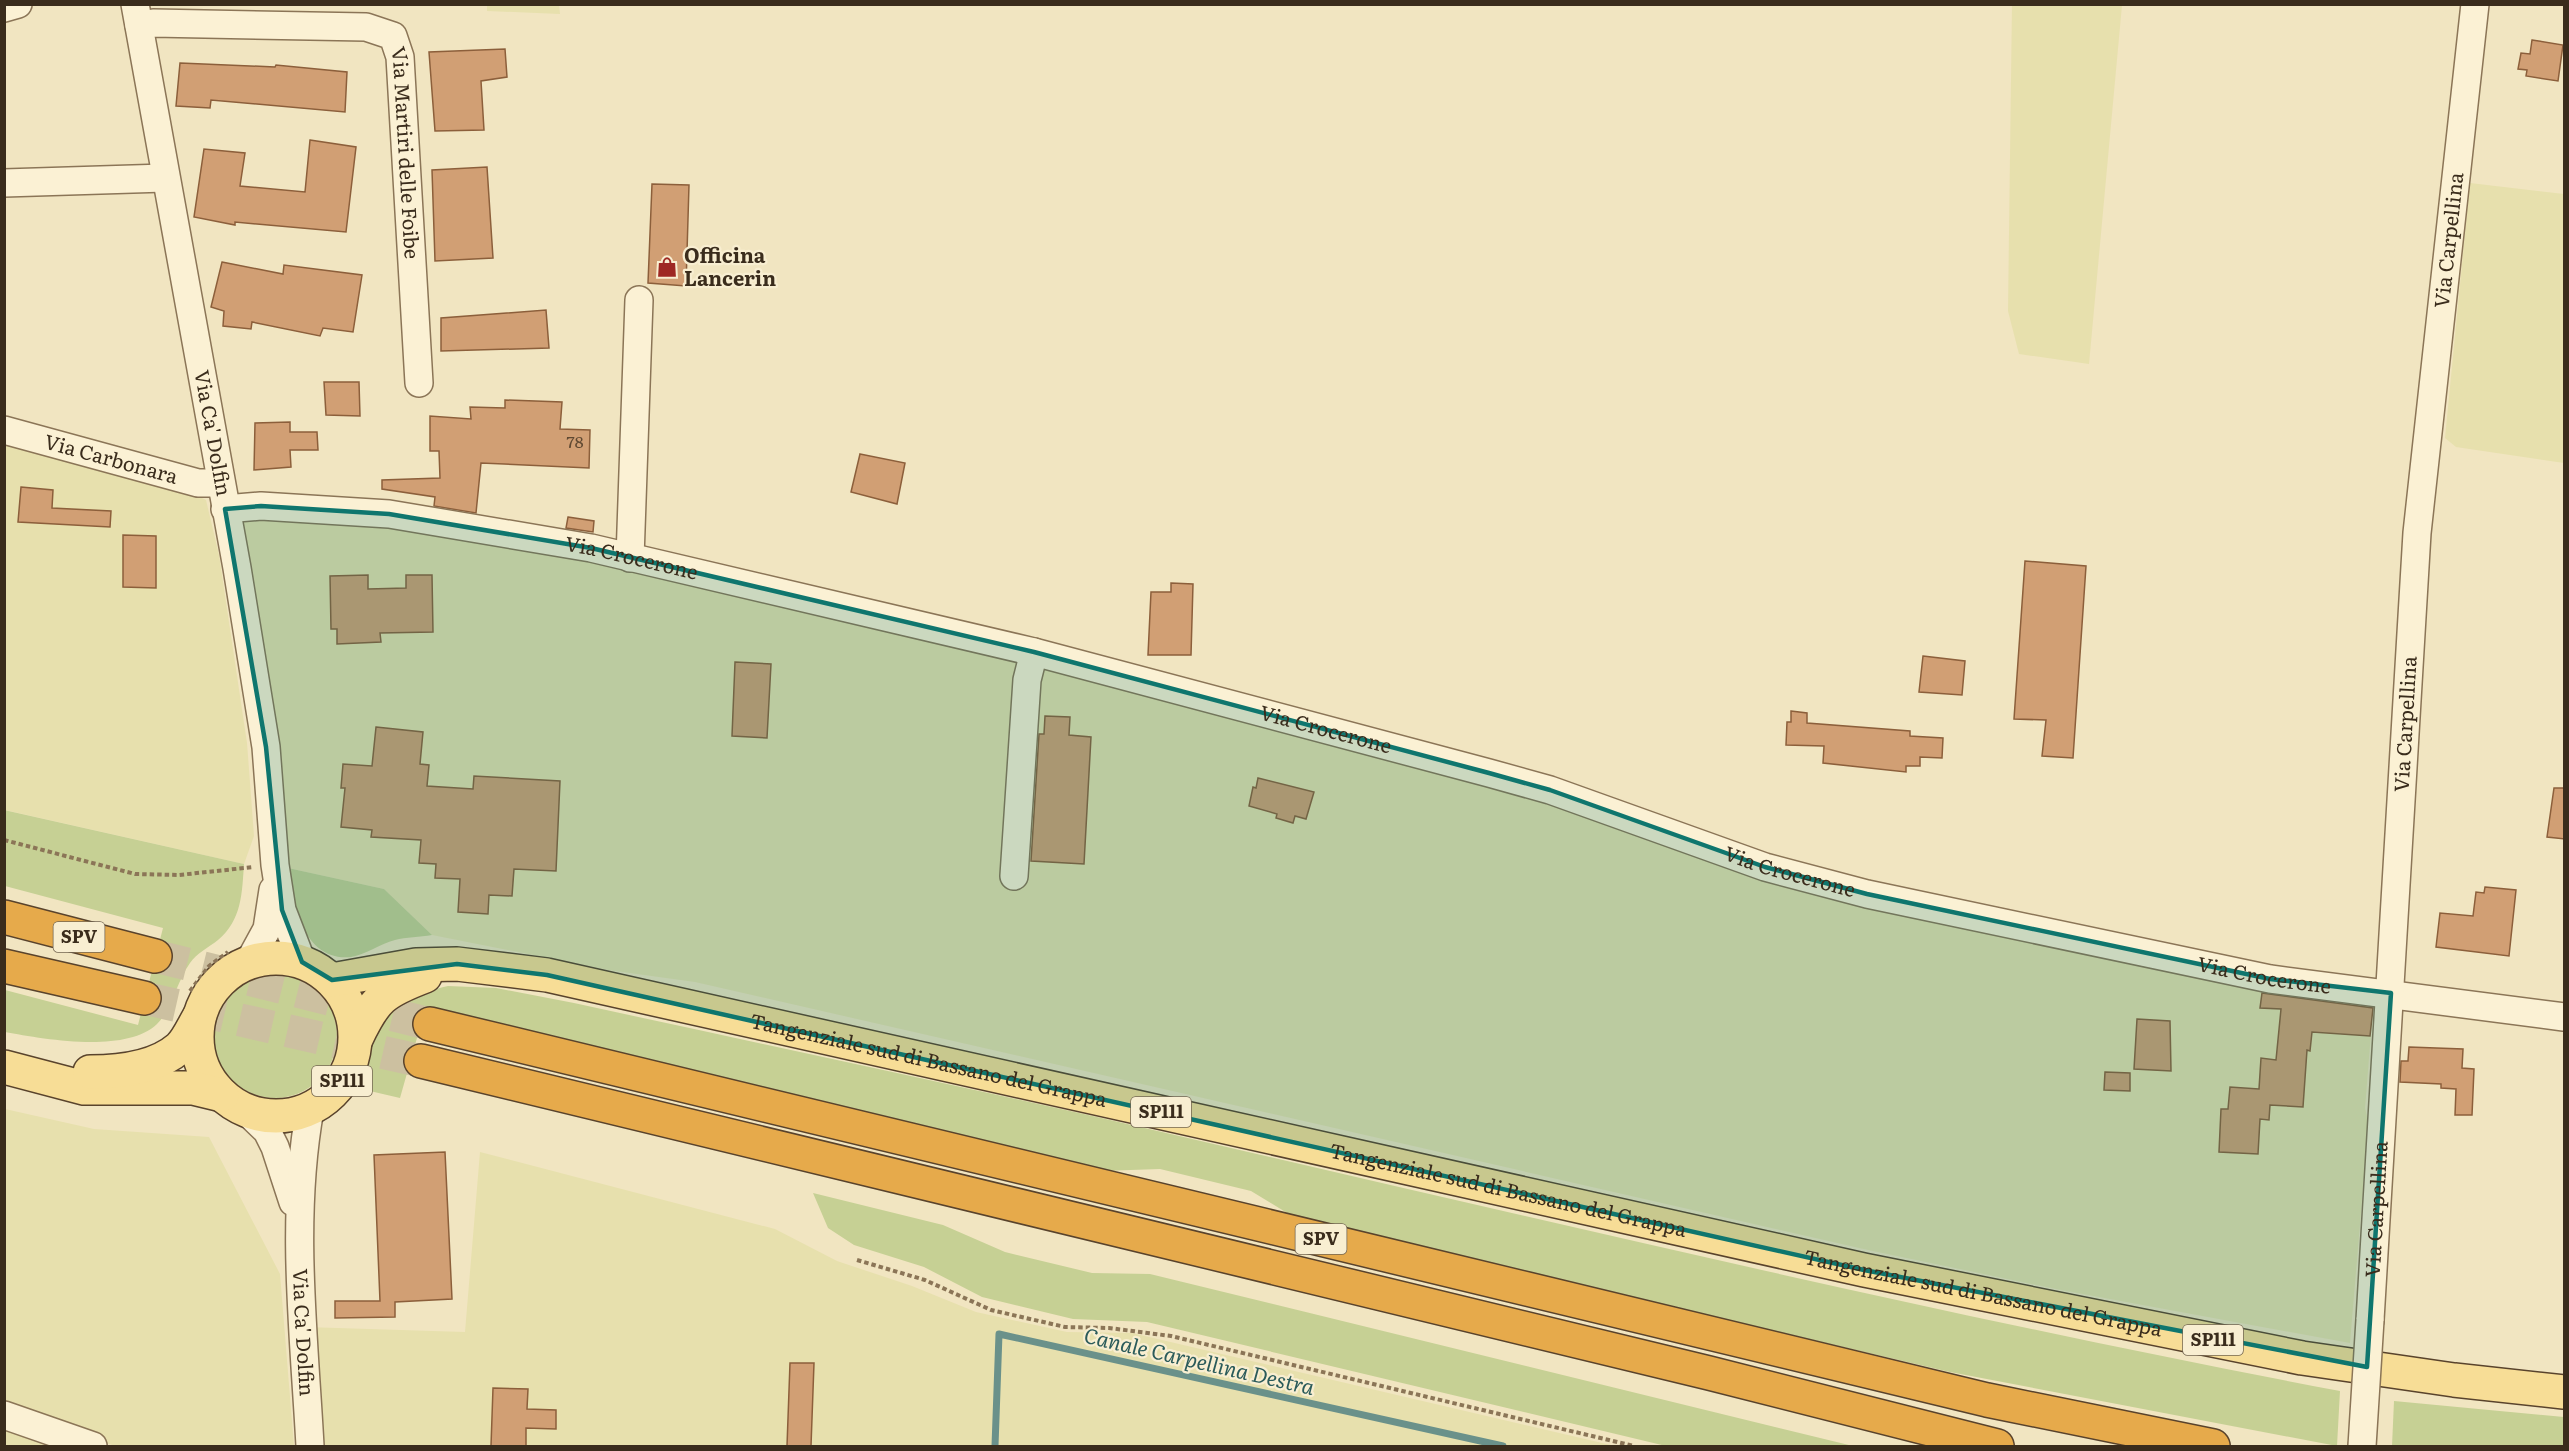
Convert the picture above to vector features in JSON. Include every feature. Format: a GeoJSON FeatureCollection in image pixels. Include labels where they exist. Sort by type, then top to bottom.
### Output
{"type":"FeatureCollection","features":[{"type":"Feature","properties":{"kind":"highway","name":"SPV"},"geometry":{"type":"LineString","coordinates":[[4,917],[155,956]]}},
{"type":"Feature","properties":{"kind":"highway","name":"SPV"},"geometry":{"type":"LineString","coordinates":[[4,966],[144,998]]}},
{"type":"Feature","properties":{"kind":"highway","name":"SPV"},"geometry":{"type":"LineString","coordinates":[[430,1024],[1986,1400],[2213,1446]]}},
{"type":"Feature","properties":{"kind":"highway","name":"SPV"},"geometry":{"type":"LineString","coordinates":[[421,1061],[1709,1373],[1997,1446]]}},
{"type":"Feature","properties":{"kind":"main road","name":"Tangenziale sud di Bassano del Grappa"},"geometry":{"type":"LineString","coordinates":[[16,1070],[111,1072],[155,1062],[179,1048],[199,1017],[211,992],[228,974],[249,962],[276,958],[302,962],[332,980],[349,1007],[356,1039]]}},
{"type":"Feature","properties":{"kind":"main road","name":"Tangenziale sud di Bassano del Grappa"},"geometry":{"type":"LineString","coordinates":[[332,980],[416,965],[457,964],[547,975],[1875,1272],[2302,1358],[2454,1380],[2565,1392]]}},
{"type":"Feature","properties":{"kind":"main road","name":"Tangenziale sud di Bassano del Grappa"},"geometry":{"type":"LineString","coordinates":[[16,1070],[84,1088],[192,1088],[265,1115],[288,1115],[310,1109],[328,1097],[343,1081],[352,1060],[356,1039],[370,1010],[390,989],[457,964]]}},
{"type":"Feature","properties":{"kind":"main road","name":"Tangenziale sud di Bassano del Grappa"},"geometry":{"type":"LineString","coordinates":[[199,1017],[197,1036],[200,1058],[208,1078],[233,1102]]}},
{"type":"Feature","properties":{"kind":"street"},"geometry":{"type":"LineString","coordinates":[[4,8],[18,4]]}},
{"type":"Feature","properties":{"kind":"street","name":"Via Carpellina"},"geometry":{"type":"LineString","coordinates":[[2362,1446],[2418,533],[2475,4]]}},
{"type":"Feature","properties":{"kind":"street","name":"Via Ca' Dolfin"},"geometry":{"type":"LineString","coordinates":[[137,15],[266,747],[275,865],[285,918],[302,962]]}},
{"type":"Feature","properties":{"kind":"street","name":"Via Martiri delle Foibe"},"geometry":{"type":"LineString","coordinates":[[137,15],[153,23],[366,27],[393,36],[400,57],[419,383]]}},
{"type":"Feature","properties":{"kind":"street"},"geometry":{"type":"LineString","coordinates":[[4,183],[165,178]]}},
{"type":"Feature","properties":{"kind":"street"},"geometry":{"type":"LineString","coordinates":[[630,558],[639,300]]}},
{"type":"Feature","properties":{"kind":"street","name":"Via Carbonara"},"geometry":{"type":"LineString","coordinates":[[4,430],[198,483],[222,496]]}},
{"type":"Feature","properties":{"kind":"street","name":"Via Crocerone"},"geometry":{"type":"LineString","coordinates":[[222,496],[261,506],[389,514],[591,548],[1034,652],[1550,790],[1766,867],[1867,894],[2270,980],[2391,993],[2565,1017]]}},
{"type":"Feature","properties":{"kind":"street"},"geometry":{"type":"LineString","coordinates":[[1014,876],[1028,680],[1034,652]]}},
{"type":"Feature","properties":{"kind":"street","name":"Via Ca' Dolfin"},"geometry":{"type":"LineString","coordinates":[[249,962],[267,928],[275,865]]}},
{"type":"Feature","properties":{"kind":"street","name":"Via Ca' Dolfin"},"geometry":{"type":"LineString","coordinates":[[233,1102],[267,1131],[275,1147],[298,1218]]}},
{"type":"Feature","properties":{"kind":"street","name":"Via Ca' Dolfin"},"geometry":{"type":"LineString","coordinates":[[310,1109],[303,1149],[298,1218],[310,1446]]}},
{"type":"Feature","properties":{"kind":"street"},"geometry":{"type":"LineString","coordinates":[[4,1415],[93,1446]]}},
{"type":"Feature","properties":{"kind":"path"},"geometry":{"type":"LineString","coordinates":[[4,840],[135,874],[179,875],[275,865]]}},
{"type":"Feature","properties":{"kind":"path"},"geometry":{"type":"LineString","coordinates":[[856,1260],[925,1280],[1001,1312],[1065,1327],[1109,1328],[1171,1336],[1634,1446]]}},
{"type":"Feature","properties":{"kind":"highlighted area"},"geometry":{"type":"Polygon","coordinates":[[[261,506],[389,514],[591,548],[1034,652],[1489,773],[1550,790],[1765,867],[1867,894],[2270,979],[2391,993],[2367,1367],[1864,1270],[547,975],[457,964],[332,980],[302,962],[282,910],[266,747],[225,509],[261,506]]]}},
{"type":"Feature","properties":{"kind":"shaded area"},"geometry":{"type":"Polygon","coordinates":[[[2012,4],[2122,5],[2089,364],[2019,354],[2008,311],[2012,4]]]}},
{"type":"Feature","properties":{"kind":"shaded area"},"geometry":{"type":"Polygon","coordinates":[[[487,5],[559,5],[560,14],[487,11],[487,5]]]}},
{"type":"Feature","properties":{"kind":"shaded area"},"geometry":{"type":"Polygon","coordinates":[[[2470,183],[2564,194],[2564,463],[2456,447],[2445,438],[2470,183]]]}},
{"type":"Feature","properties":{"kind":"shaded area"},"geometry":{"type":"Polygon","coordinates":[[[4,436],[177,486],[206,500],[219,555],[247,743],[254,836],[244,864],[5,810],[4,436]]]}},
{"type":"Feature","properties":{"kind":"shaded area"},"geometry":{"type":"Polygon","coordinates":[[[292,511],[644,570],[1300,729],[1664,838],[2374,996],[2365,1108],[2368,1120],[2366,1153],[2350,1343],[2061,1290],[1868,1250],[695,982],[608,970],[432,935],[384,889],[288,868],[241,526],[245,520],[292,511]]]}},
{"type":"Feature","properties":{"kind":"shaded area"},"geometry":{"type":"Polygon","coordinates":[[[5,1109],[94,1129],[209,1137],[280,1274],[294,1446],[115,1446],[5,1407],[5,1109]]]}},
{"type":"Feature","properties":{"kind":"shaded area"},"geometry":{"type":"Polygon","coordinates":[[[480,1152],[775,1229],[837,1261],[912,1286],[976,1312],[1067,1332],[1132,1333],[1615,1446],[317,1446],[305,1327],[465,1332],[480,1152]]]}},
{"type":"Feature","properties":{"kind":"shaded area"},"geometry":{"type":"Polygon","coordinates":[[[4,1419],[78,1446],[5,1446],[4,1419]]]}},
{"type":"Feature","properties":{"kind":"green space"},"geometry":{"type":"Polygon","coordinates":[[[4,810],[244,864],[239,905],[232,924],[218,940],[190,963],[167,1011],[157,1024],[143,1033],[126,1039],[105,1042],[40,1038],[5,1032],[5,990],[138,1025],[163,928],[5,886],[4,810]]]}},
{"type":"Feature","properties":{"kind":"green space"},"geometry":{"type":"Polygon","coordinates":[[[288,868],[384,889],[432,935],[395,940],[351,957],[335,956],[321,950],[303,927],[293,897],[288,868]]]}},
{"type":"Feature","properties":{"kind":"green space"},"geometry":{"type":"Polygon","coordinates":[[[275,974],[299,979],[310,984],[319,992],[327,1001],[332,1012],[337,1036],[332,1060],[327,1071],[319,1080],[310,1088],[299,1093],[275,1098],[251,1093],[240,1088],[231,1080],[223,1071],[218,1060],[213,1036],[218,1012],[223,1001],[231,992],[240,984],[251,979],[275,974]]]}},
{"type":"Feature","properties":{"kind":"green space"},"geometry":{"type":"Polygon","coordinates":[[[448,986],[496,988],[574,1003],[1097,1117],[1873,1295],[2340,1391],[2337,1446],[1950,1372],[1297,1219],[1251,1191],[1160,1169],[1101,1171],[426,1006],[400,1098],[357,1088],[376,1036],[390,1012],[412,996],[448,986]]]}},
{"type":"Feature","properties":{"kind":"green space"},"geometry":{"type":"Polygon","coordinates":[[[813,1193],[943,1225],[1005,1252],[1092,1273],[1150,1274],[1853,1446],[1666,1446],[1147,1322],[1073,1319],[982,1297],[924,1267],[854,1245],[828,1228],[813,1193]]]}},
{"type":"Feature","properties":{"kind":"green space"},"geometry":{"type":"Polygon","coordinates":[[[2394,1401],[2564,1417],[2564,1446],[2392,1446],[2394,1401]]]}},
{"type":"Feature","properties":{"kind":"building"},"geometry":{"type":"Polygon","coordinates":[[[2532,40],[2563,45],[2558,81],[2526,76],[2527,70],[2518,69],[2521,53],[2530,54],[2532,40]]]}},
{"type":"Feature","properties":{"kind":"building"},"geometry":{"type":"Polygon","coordinates":[[[505,49],[507,77],[481,81],[484,130],[435,131],[429,52],[505,49]]]}},
{"type":"Feature","properties":{"kind":"building"},"geometry":{"type":"Polygon","coordinates":[[[180,63],[275,67],[276,65],[347,72],[345,112],[211,100],[210,108],[176,106],[180,63]]]}},
{"type":"Feature","properties":{"kind":"building"},"geometry":{"type":"Polygon","coordinates":[[[310,140],[356,147],[346,232],[235,222],[235,225],[194,217],[204,149],[245,153],[240,186],[305,192],[310,140]]]}},
{"type":"Feature","properties":{"kind":"building"},"geometry":{"type":"Polygon","coordinates":[[[487,167],[493,258],[435,261],[432,170],[487,167]]]}},
{"type":"Feature","properties":{"kind":"building"},"geometry":{"type":"Polygon","coordinates":[[[652,184],[689,185],[686,286],[648,283],[652,184]]]}},
{"type":"Feature","properties":{"kind":"building"},"geometry":{"type":"Polygon","coordinates":[[[222,262],[283,274],[284,265],[362,275],[353,332],[323,328],[320,336],[252,322],[251,329],[223,326],[224,311],[211,307],[222,262]]]}},
{"type":"Feature","properties":{"kind":"building"},"geometry":{"type":"Polygon","coordinates":[[[546,310],[549,348],[441,351],[441,318],[546,310]]]}},
{"type":"Feature","properties":{"kind":"building"},"geometry":{"type":"Polygon","coordinates":[[[324,382],[359,382],[360,416],[326,415],[324,382]]]}},
{"type":"Feature","properties":{"kind":"building"},"geometry":{"type":"Polygon","coordinates":[[[505,400],[562,402],[560,429],[590,430],[589,468],[481,463],[476,513],[434,506],[435,497],[382,489],[382,480],[440,478],[439,451],[430,451],[430,416],[471,419],[470,407],[505,408],[505,400]]]}},
{"type":"Feature","properties":{"kind":"building"},"geometry":{"type":"Polygon","coordinates":[[[290,422],[290,432],[317,432],[318,450],[290,450],[291,467],[254,470],[255,423],[290,422]]]}},
{"type":"Feature","properties":{"kind":"building"},"geometry":{"type":"Polygon","coordinates":[[[860,454],[905,463],[897,504],[851,492],[860,454]]]}},
{"type":"Feature","properties":{"kind":"building"},"geometry":{"type":"Polygon","coordinates":[[[21,487],[53,490],[52,508],[111,511],[110,527],[18,522],[21,487]]]}},
{"type":"Feature","properties":{"kind":"building"},"geometry":{"type":"Polygon","coordinates":[[[568,517],[594,521],[593,532],[566,528],[568,517]]]}},
{"type":"Feature","properties":{"kind":"building"},"geometry":{"type":"Polygon","coordinates":[[[123,535],[156,536],[156,588],[123,587],[123,535]]]}},
{"type":"Feature","properties":{"kind":"building"},"geometry":{"type":"Polygon","coordinates":[[[2025,561],[2086,566],[2073,758],[2042,756],[2046,720],[2014,719],[2025,561]]]}},
{"type":"Feature","properties":{"kind":"building"},"geometry":{"type":"Polygon","coordinates":[[[368,575],[368,589],[406,588],[406,575],[432,575],[433,632],[380,633],[381,642],[337,644],[337,629],[331,629],[330,576],[368,575]]]}},
{"type":"Feature","properties":{"kind":"building"},"geometry":{"type":"Polygon","coordinates":[[[1171,583],[1193,584],[1191,655],[1148,655],[1151,592],[1171,592],[1171,583]]]}},
{"type":"Feature","properties":{"kind":"building"},"geometry":{"type":"Polygon","coordinates":[[[1923,656],[1965,661],[1962,695],[1919,692],[1923,656]]]}},
{"type":"Feature","properties":{"kind":"building"},"geometry":{"type":"Polygon","coordinates":[[[735,662],[771,664],[767,738],[732,736],[735,662]]]}},
{"type":"Feature","properties":{"kind":"building"},"geometry":{"type":"Polygon","coordinates":[[[1791,711],[1807,713],[1807,723],[1910,731],[1910,736],[1943,738],[1942,758],[1920,757],[1920,766],[1906,766],[1906,772],[1823,763],[1824,746],[1786,745],[1787,722],[1791,722],[1791,711]]]}},
{"type":"Feature","properties":{"kind":"building"},"geometry":{"type":"Polygon","coordinates":[[[1045,716],[1070,717],[1069,735],[1091,737],[1084,864],[1031,861],[1039,734],[1044,734],[1045,716]]]}},
{"type":"Feature","properties":{"kind":"building"},"geometry":{"type":"Polygon","coordinates":[[[376,727],[423,732],[420,764],[429,765],[427,786],[473,789],[474,776],[560,781],[556,871],[514,869],[512,896],[489,895],[488,914],[458,912],[460,879],[435,878],[436,864],[419,863],[421,840],[371,837],[372,830],[341,827],[345,788],[341,788],[343,764],[372,766],[376,727]]]}},
{"type":"Feature","properties":{"kind":"building"},"geometry":{"type":"Polygon","coordinates":[[[1258,778],[1314,792],[1306,819],[1295,816],[1293,823],[1276,818],[1277,814],[1249,806],[1253,787],[1256,788],[1258,778]]]}},
{"type":"Feature","properties":{"kind":"building"},"geometry":{"type":"Polygon","coordinates":[[[2554,788],[2565,788],[2565,839],[2547,837],[2554,788]]]}},
{"type":"Feature","properties":{"kind":"building"},"geometry":{"type":"Polygon","coordinates":[[[2485,887],[2516,890],[2509,956],[2436,947],[2440,913],[2473,916],[2476,892],[2484,893],[2485,887]]]}},
{"type":"Feature","properties":{"kind":"building"},"geometry":{"type":"Polygon","coordinates":[[[2262,993],[2373,1008],[2370,1036],[2312,1032],[2310,1051],[2307,1050],[2303,1107],[2270,1105],[2269,1120],[2260,1119],[2258,1154],[2219,1152],[2221,1109],[2228,1109],[2230,1087],[2259,1089],[2261,1058],[2276,1060],[2281,1009],[2260,1008],[2262,993]]]}},
{"type":"Feature","properties":{"kind":"building"},"geometry":{"type":"Polygon","coordinates":[[[2137,1019],[2170,1021],[2171,1071],[2134,1069],[2137,1019]]]}},
{"type":"Feature","properties":{"kind":"building"},"geometry":{"type":"Polygon","coordinates":[[[2409,1047],[2463,1049],[2462,1068],[2474,1069],[2472,1115],[2455,1115],[2456,1089],[2441,1088],[2441,1084],[2400,1082],[2401,1061],[2408,1061],[2409,1047]]]}},
{"type":"Feature","properties":{"kind":"building"},"geometry":{"type":"Polygon","coordinates":[[[2105,1072],[2130,1073],[2130,1091],[2104,1090],[2105,1072]]]}},
{"type":"Feature","properties":{"kind":"building"},"geometry":{"type":"Polygon","coordinates":[[[445,1152],[452,1299],[395,1302],[395,1317],[335,1318],[335,1301],[380,1301],[374,1155],[445,1152]]]}},
{"type":"Feature","properties":{"kind":"building"},"geometry":{"type":"Polygon","coordinates":[[[790,1363],[814,1363],[811,1446],[787,1446],[790,1363]]]}},
{"type":"Feature","properties":{"kind":"building"},"geometry":{"type":"Polygon","coordinates":[[[493,1388],[528,1389],[527,1409],[556,1410],[556,1429],[526,1428],[526,1446],[491,1446],[493,1388]]]}},
{"type":"Feature","properties":{"kind":"waterway","name":"Canale Carpellina Destra"},"geometry":{"type":"LineString","coordinates":[[995,1446],[999,1334],[1503,1446]]}},
{"type":"Feature","properties":{"kind":"tunnel"},"geometry":{"type":"LineString","coordinates":[[155,956],[430,1024]]}},
{"type":"Feature","properties":{"kind":"tunnel"},"geometry":{"type":"LineString","coordinates":[[144,998],[421,1061]]}},
{"type":"Feature","properties":{"kind":"place","name":"Officina Lancerin"},"geometry":{"type":"Point","coordinates":[667,267]}}]}
